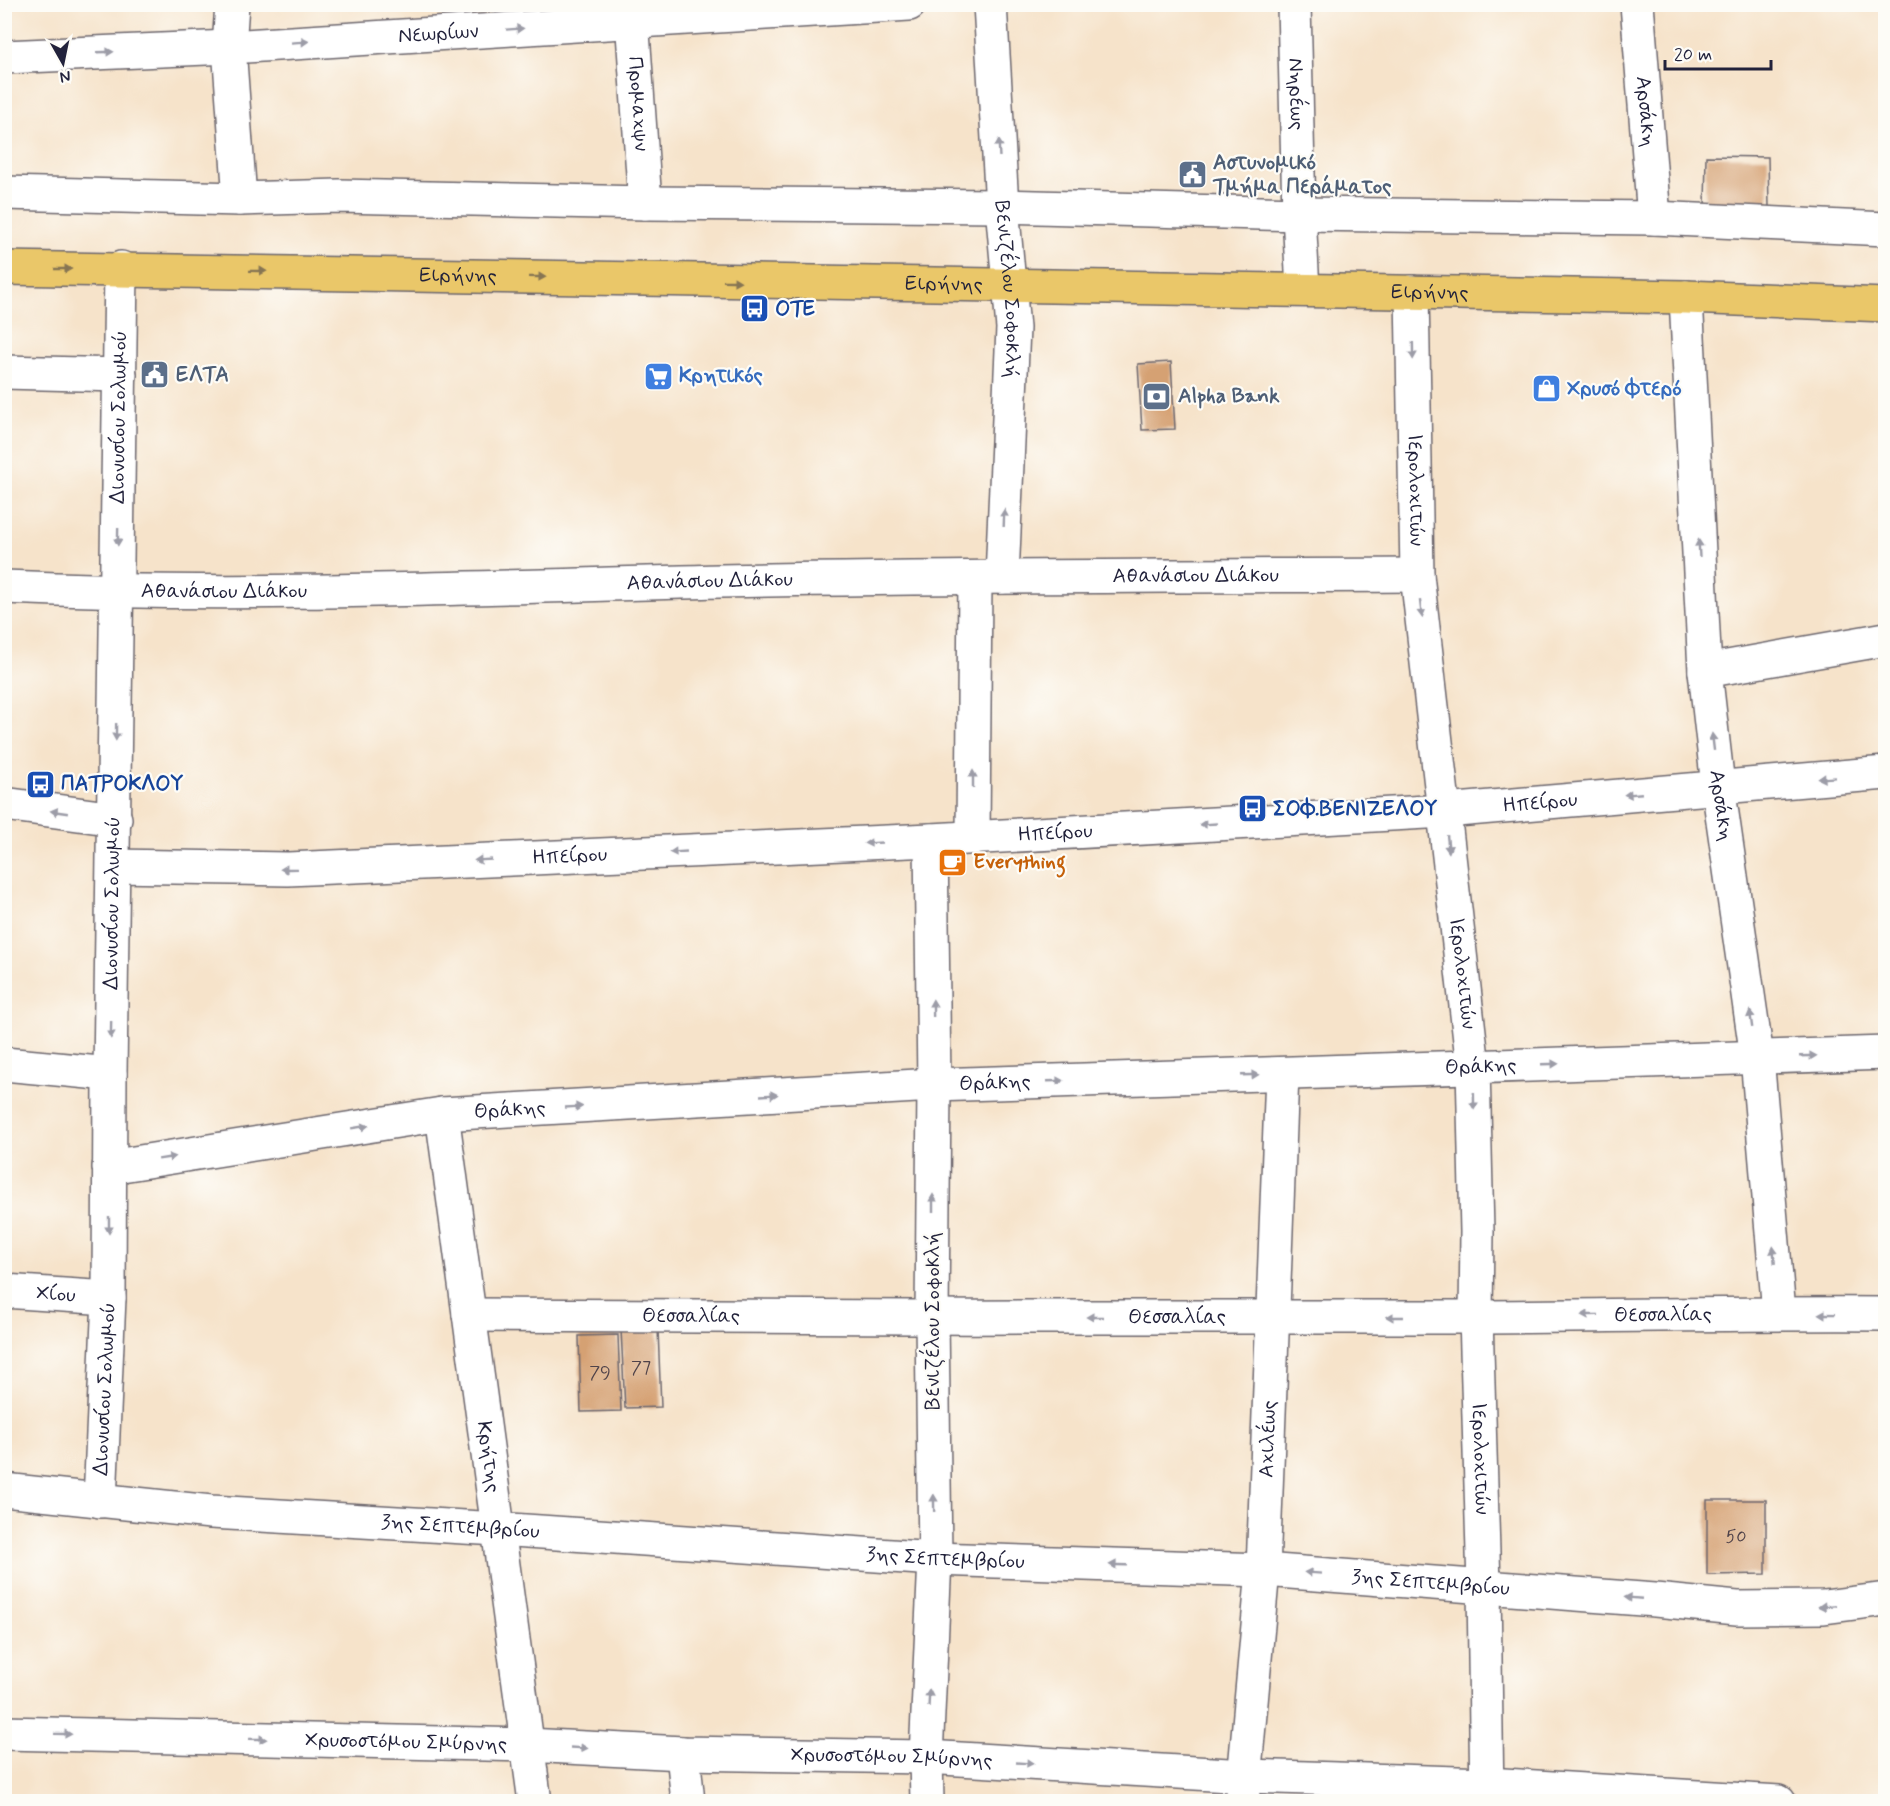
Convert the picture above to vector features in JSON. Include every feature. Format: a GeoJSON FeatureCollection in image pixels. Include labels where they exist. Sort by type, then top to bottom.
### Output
{"type":"FeatureCollection","features":[{"type":"Feature","properties":{"kind":"main road","name":"Ειρήνης"},"geometry":{"type":"LineString","coordinates":[[4,268],[121,268],[1686,297],[1886,305]]}},
{"type":"Feature","properties":{"kind":"street"},"geometry":{"type":"LineString","coordinates":[[232,4],[229,47],[240,199]]}},
{"type":"Feature","properties":{"kind":"street","name":"Νεωρίων"},"geometry":{"type":"LineString","coordinates":[[4,57],[229,47],[632,13],[909,4]]}},
{"type":"Feature","properties":{"kind":"street","name":"Βενιζέλου Σοφοκλή"},"geometry":{"type":"LineString","coordinates":[[973,837],[988,577],[1012,327],[990,4]]}},
{"type":"Feature","properties":{"kind":"street","name":"Νηρέως"},"geometry":{"type":"LineString","coordinates":[[1294,4],[1303,290]]}},
{"type":"Feature","properties":{"kind":"street","name":"Αρσάκη"},"geometry":{"type":"LineString","coordinates":[[1637,4],[1654,218]]}},
{"type":"Feature","properties":{"kind":"street","name":"Προμαχψν"},"geometry":{"type":"LineString","coordinates":[[632,13],[645,203]]}},
{"type":"Feature","properties":{"kind":"street"},"geometry":{"type":"LineString","coordinates":[[4,194],[240,199],[339,196],[645,203],[1002,206],[1299,214],[1654,218],[1886,228]]}},
{"type":"Feature","properties":{"kind":"street","name":"Διονυσίου Σολωμού"},"geometry":{"type":"LineString","coordinates":[[100,1501],[109,1298],[121,268]]}},
{"type":"Feature","properties":{"kind":"street","name":"Ιερολοχιτών"},"geometry":{"type":"LineString","coordinates":[[1412,292],[1417,575],[1473,1067],[1477,1232],[1476,1317],[1487,1793]]}},
{"type":"Feature","properties":{"kind":"street","name":"Αρσάκη"},"geometry":{"type":"LineString","coordinates":[[1686,297],[1705,671],[1718,786],[1757,1057],[1779,1313]]}},
{"type":"Feature","properties":{"kind":"street"},"geometry":{"type":"LineString","coordinates":[[4,372],[120,375]]}},
{"type":"Feature","properties":{"kind":"street","name":"Αθανάσιου Διάκου"},"geometry":{"type":"LineString","coordinates":[[4,587],[117,592],[385,591],[721,581],[1417,575]]}},
{"type":"Feature","properties":{"kind":"street"},"geometry":{"type":"LineString","coordinates":[[1705,671],[1886,639]]}},
{"type":"Feature","properties":{"kind":"street","name":"Ηπείρου"},"geometry":{"type":"LineString","coordinates":[[114,866],[288,869],[932,840],[1445,811],[1886,773]]}},
{"type":"Feature","properties":{"kind":"street"},"geometry":{"type":"LineString","coordinates":[[4,804],[115,819]]}},
{"type":"Feature","properties":{"kind":"street","name":"Βενιζέλου Σοφοκλή"},"geometry":{"type":"LineString","coordinates":[[927,1802],[926,1757],[935,1559],[932,1318],[934,1085],[932,840]]}},
{"type":"Feature","properties":{"kind":"street","name":"Θράκης"},"geometry":{"type":"LineString","coordinates":[[109,1167],[442,1114],[934,1085],[1886,1053]]}},
{"type":"Feature","properties":{"kind":"street"},"geometry":{"type":"LineString","coordinates":[[4,1064],[110,1074]]}},
{"type":"Feature","properties":{"kind":"street","name":"Αχιλέως"},"geometry":{"type":"LineString","coordinates":[[1244,1789],[1263,1570],[1282,1074]]}},
{"type":"Feature","properties":{"kind":"street","name":"Κρήτης"},"geometry":{"type":"LineString","coordinates":[[442,1114],[535,1802]]}},
{"type":"Feature","properties":{"kind":"street","name":"Χίου"},"geometry":{"type":"LineString","coordinates":[[4,1291],[109,1298]]}},
{"type":"Feature","properties":{"kind":"street","name":"Θεσσαλίας"},"geometry":{"type":"LineString","coordinates":[[469,1315],[932,1318],[1886,1314]]}},
{"type":"Feature","properties":{"kind":"street","name":"3ης Σεπτεμβρίου"},"geometry":{"type":"LineString","coordinates":[[4,1490],[210,1512],[935,1559],[1263,1570],[1737,1608],[1824,1607],[1886,1599]]}},
{"type":"Feature","properties":{"kind":"street","name":"Χρυσοστόμου Σμύρνης"},"geometry":{"type":"LineString","coordinates":[[4,1733],[527,1745],[683,1753],[926,1757],[1244,1789],[1487,1793],[1779,1802]]}},
{"type":"Feature","properties":{"kind":"street"},"geometry":{"type":"LineString","coordinates":[[683,1753],[688,1802]]}},
{"type":"Feature","properties":{"kind":"building"},"geometry":{"type":"Polygon","coordinates":[[[1706,156],[1768,157],[1769,207],[1705,206],[1706,156]]]}},
{"type":"Feature","properties":{"kind":"building","name":"Alpha Bank"},"geometry":{"type":"Polygon","coordinates":[[[1171,362],[1175,429],[1142,430],[1138,364],[1171,362]]]}},
{"type":"Feature","properties":{"kind":"building"},"geometry":{"type":"Polygon","coordinates":[[[658,1329],[661,1407],[625,1408],[621,1330],[658,1329]]]}},
{"type":"Feature","properties":{"kind":"building"},"geometry":{"type":"Polygon","coordinates":[[[618,1335],[621,1411],[581,1412],[579,1336],[618,1335]]]}},
{"type":"Feature","properties":{"kind":"building"},"geometry":{"type":"Polygon","coordinates":[[[1707,1500],[1766,1500],[1766,1574],[1707,1575],[1707,1500]]]}},
{"type":"Feature","properties":{"kind":"place","name":"Αστυνομικό Τμήμα Περάματος"},"geometry":{"type":"Point","coordinates":[1192,175]}},
{"type":"Feature","properties":{"kind":"place","name":"ΟΤΕ"},"geometry":{"type":"Point","coordinates":[754,309]}},
{"type":"Feature","properties":{"kind":"place","name":"ΕΛΤΑ"},"geometry":{"type":"Point","coordinates":[155,375]}},
{"type":"Feature","properties":{"kind":"place","name":"Κρητικός"},"geometry":{"type":"Point","coordinates":[658,376]}},
{"type":"Feature","properties":{"kind":"place","name":"Χρυσό Φτερό"},"geometry":{"type":"Point","coordinates":[1546,389]}},
{"type":"Feature","properties":{"kind":"place","name":"Alpha Bank"},"geometry":{"type":"Point","coordinates":[1157,396]}},
{"type":"Feature","properties":{"kind":"place","name":"ΠΑΤΡΟΚΛΟΥ"},"geometry":{"type":"Point","coordinates":[40,784]}},
{"type":"Feature","properties":{"kind":"place","name":"ΣΟΦ.ΒΕΝΙΖΕΛΟΥ"},"geometry":{"type":"Point","coordinates":[1252,809]}},
{"type":"Feature","properties":{"kind":"place","name":"Everything"},"geometry":{"type":"Point","coordinates":[952,862]}}]}
